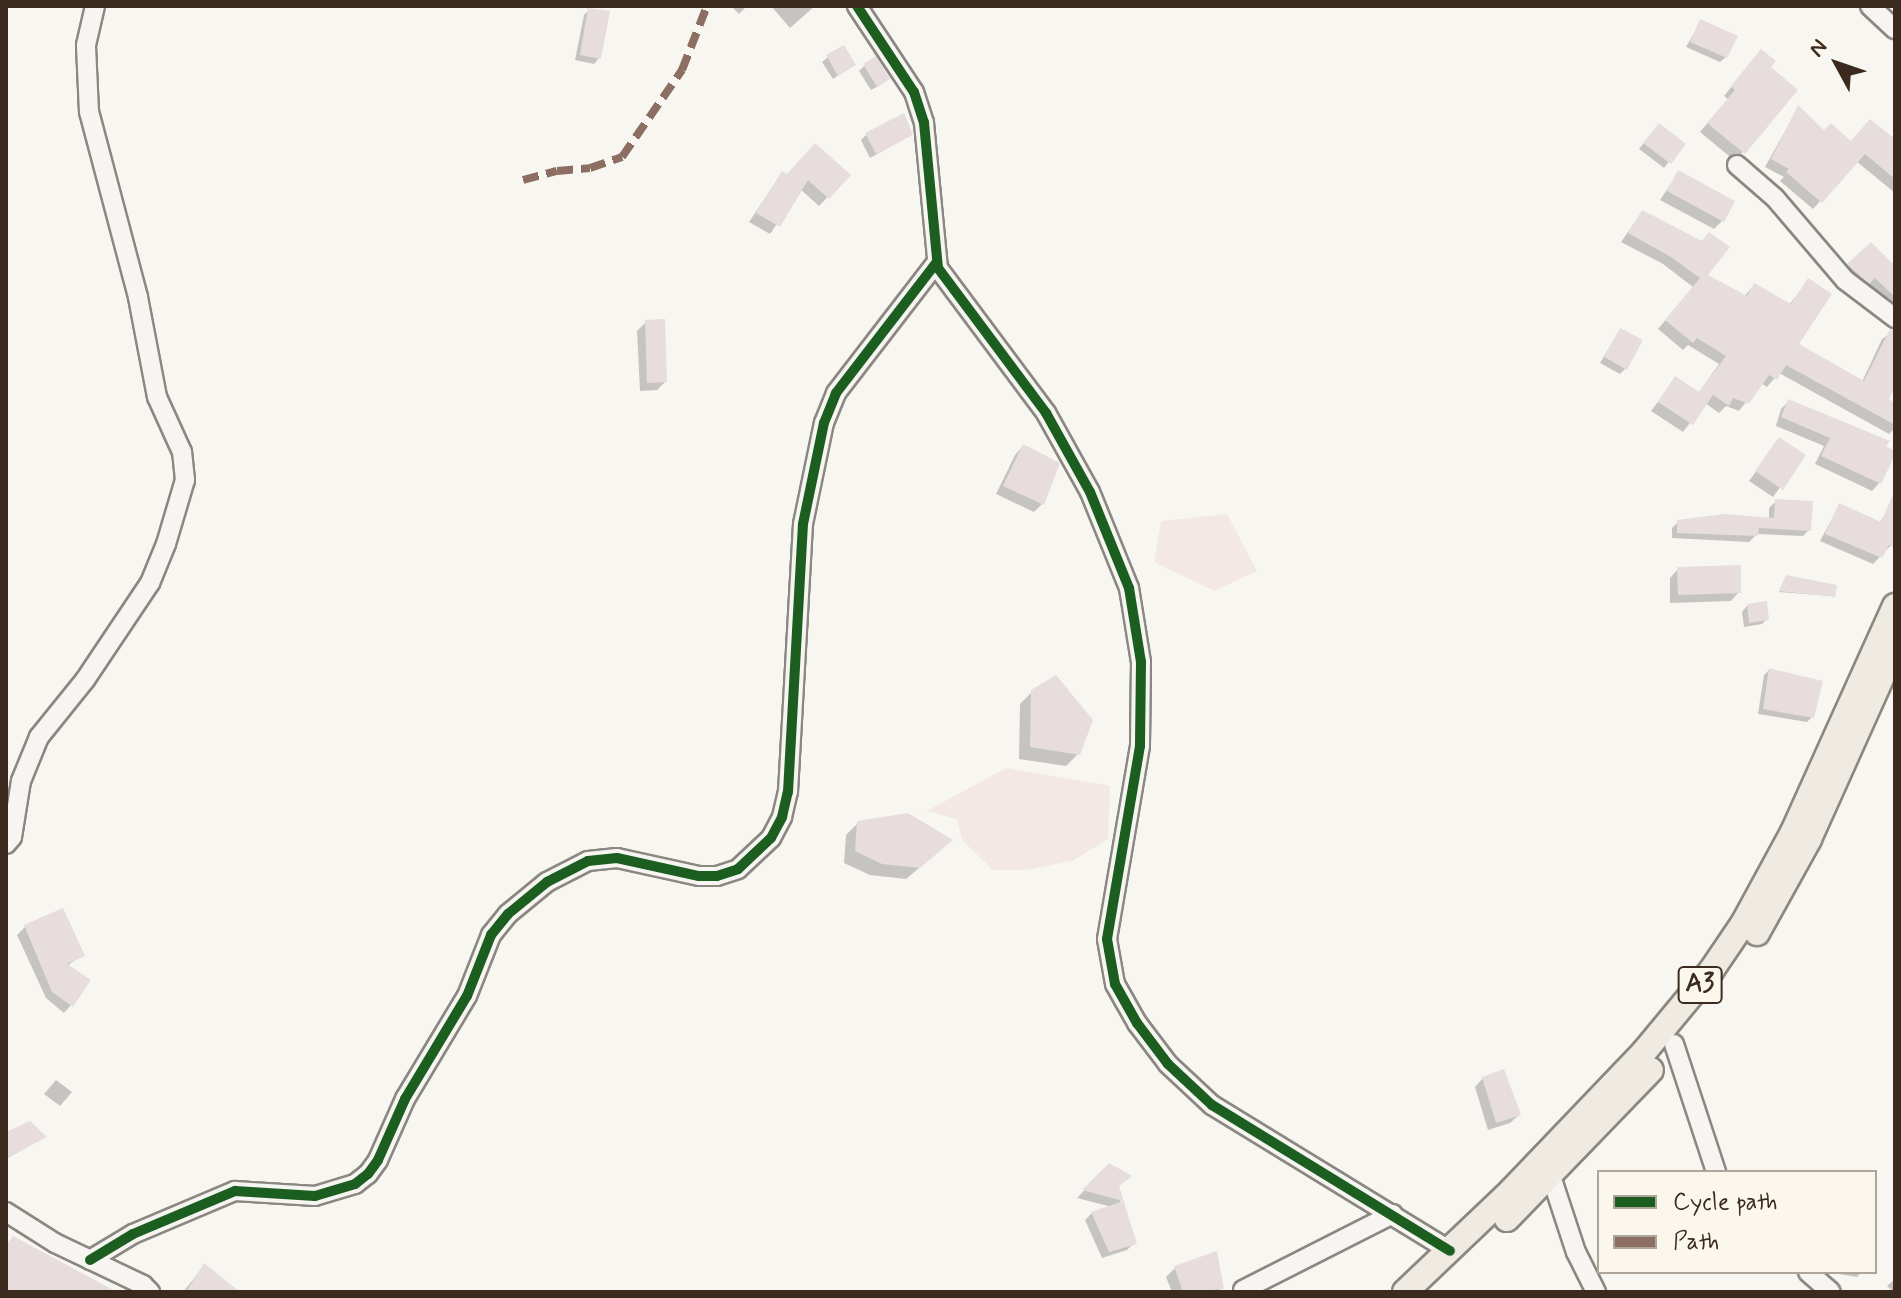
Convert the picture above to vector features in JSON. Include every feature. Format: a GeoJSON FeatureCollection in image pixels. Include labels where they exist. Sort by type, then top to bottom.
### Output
{"type":"FeatureCollection","features":[{"type":"Feature","properties":{"kind":"main road","name":"A3"},"geometry":{"type":"LineString","coordinates":[[1430,1292],[1548,1166],[1681,1011],[1743,924],[1811,794],[1895,606]]}},
{"type":"Feature","properties":{"kind":"main road","name":"A3"},"geometry":{"type":"LineString","coordinates":[[1405,1292],[1548,1166],[1674,1044],[1725,979],[1782,890],[1892,663]]}},
{"type":"Feature","properties":{"kind":"street"},"geometry":{"type":"LineString","coordinates":[[6,844],[12,837],[21,781],[39,737],[85,680],[150,583],[166,544],[185,480],[182,452],[157,397],[138,297],[89,112],[86,45],[95,6]]}},
{"type":"Feature","properties":{"kind":"street"},"geometry":{"type":"LineString","coordinates":[[857,6],[914,92],[921,112],[937,262],[1046,413],[1090,492],[1129,588],[1141,662],[1140,746],[1107,939],[1115,984],[1137,1023],[1168,1064],[1212,1105],[1450,1251]]}},
{"type":"Feature","properties":{"kind":"street"},"geometry":{"type":"LineString","coordinates":[[1870,6],[1895,29]]}},
{"type":"Feature","properties":{"kind":"street"},"geometry":{"type":"LineString","coordinates":[[1737,165],[1775,198],[1845,280],[1895,318]]}},
{"type":"Feature","properties":{"kind":"street"},"geometry":{"type":"LineString","coordinates":[[90,1260],[133,1234],[235,1191],[315,1196],[355,1184],[368,1174],[378,1160],[405,1099],[467,996],[491,935],[508,914],[547,882],[588,861],[617,858],[699,876],[717,876],[738,869],[771,838],[782,817],[788,792],[803,524],[824,423],[836,393],[937,262]]}},
{"type":"Feature","properties":{"kind":"street"},"geometry":{"type":"LineString","coordinates":[[1674,1044],[1715,1170]]}},
{"type":"Feature","properties":{"kind":"street"},"geometry":{"type":"LineString","coordinates":[[1548,1166],[1576,1252],[1596,1292]]}},
{"type":"Feature","properties":{"kind":"street"},"geometry":{"type":"LineString","coordinates":[[6,1212],[150,1292]]}},
{"type":"Feature","properties":{"kind":"street"},"geometry":{"type":"LineString","coordinates":[[1243,1290],[1393,1214]]}},
{"type":"Feature","properties":{"kind":"street"},"geometry":{"type":"LineString","coordinates":[[1810,1274],[1831,1292]]}},
{"type":"Feature","properties":{"kind":"shaded area"},"geometry":{"type":"Polygon","coordinates":[[[1227,514],[1257,571],[1214,591],[1154,562],[1161,521],[1227,514]]]}},
{"type":"Feature","properties":{"kind":"shaded area"},"geometry":{"type":"Polygon","coordinates":[[[1006,768],[1110,786],[1108,839],[1072,861],[1027,870],[993,870],[962,840],[957,819],[927,811],[1006,768]]]}},
{"type":"Feature","properties":{"kind":"building"},"geometry":{"type":"Polygon","coordinates":[[[588,8],[610,11],[601,59],[580,55],[588,8]]]}},
{"type":"Feature","properties":{"kind":"building"},"geometry":{"type":"Polygon","coordinates":[[[1700,19],[1738,36],[1727,58],[1690,42],[1700,19]]]}},
{"type":"Feature","properties":{"kind":"building"},"geometry":{"type":"Polygon","coordinates":[[[844,45],[856,65],[838,76],[826,55],[844,45]]]}},
{"type":"Feature","properties":{"kind":"building"},"geometry":{"type":"Polygon","coordinates":[[[1761,49],[1776,61],[1771,67],[1798,90],[1745,154],[1707,123],[1735,90],[1731,86],[1761,49]]]}},
{"type":"Feature","properties":{"kind":"building"},"geometry":{"type":"Polygon","coordinates":[[[876,56],[890,79],[877,87],[863,64],[876,56]]]}},
{"type":"Feature","properties":{"kind":"building"},"geometry":{"type":"Polygon","coordinates":[[[1798,105],[1824,130],[1831,123],[1851,141],[1870,119],[1895,139],[1895,179],[1865,154],[1822,203],[1786,172],[1789,169],[1771,159],[1798,105]]]}},
{"type":"Feature","properties":{"kind":"building"},"geometry":{"type":"Polygon","coordinates":[[[904,113],[913,135],[876,154],[865,133],[904,113]]]}},
{"type":"Feature","properties":{"kind":"building"},"geometry":{"type":"Polygon","coordinates":[[[1659,123],[1686,144],[1671,164],[1643,143],[1659,123]]]}},
{"type":"Feature","properties":{"kind":"building"},"geometry":{"type":"Polygon","coordinates":[[[815,143],[851,175],[829,199],[808,180],[780,227],[756,213],[782,171],[787,174],[815,143]]]}},
{"type":"Feature","properties":{"kind":"building"},"geometry":{"type":"Polygon","coordinates":[[[1678,170],[1735,201],[1724,222],[1667,191],[1678,170]]]}},
{"type":"Feature","properties":{"kind":"building"},"geometry":{"type":"Polygon","coordinates":[[[1642,210],[1702,241],[1709,232],[1730,247],[1708,275],[1747,296],[1754,283],[1791,304],[1808,278],[1832,294],[1799,344],[1864,381],[1890,329],[1895,330],[1895,386],[1889,399],[1895,403],[1895,425],[1786,365],[1777,380],[1769,375],[1749,404],[1733,398],[1729,406],[1713,395],[1693,425],[1658,402],[1675,376],[1699,392],[1726,356],[1697,338],[1693,343],[1665,320],[1700,278],[1671,257],[1628,233],[1642,210]]]}},
{"type":"Feature","properties":{"kind":"building"},"geometry":{"type":"Polygon","coordinates":[[[1871,242],[1895,266],[1895,297],[1875,278],[1869,284],[1847,264],[1871,242]]]}},
{"type":"Feature","properties":{"kind":"building"},"geometry":{"type":"Polygon","coordinates":[[[665,319],[667,382],[647,383],[645,320],[665,319]]]}},
{"type":"Feature","properties":{"kind":"building"},"geometry":{"type":"Polygon","coordinates":[[[1620,328],[1643,340],[1627,370],[1604,357],[1620,328]]]}},
{"type":"Feature","properties":{"kind":"building"},"geometry":{"type":"Polygon","coordinates":[[[1788,399],[1890,441],[1886,446],[1895,451],[1895,455],[1881,484],[1821,456],[1830,438],[1781,417],[1788,399]]]}},
{"type":"Feature","properties":{"kind":"building"},"geometry":{"type":"Polygon","coordinates":[[[1779,437],[1806,455],[1783,490],[1755,471],[1779,437]]]}},
{"type":"Feature","properties":{"kind":"building"},"geometry":{"type":"Polygon","coordinates":[[[1023,444],[1060,463],[1044,505],[1003,486],[1023,444]]]}},
{"type":"Feature","properties":{"kind":"building"},"geometry":{"type":"Polygon","coordinates":[[[1895,490],[1895,548],[1889,545],[1882,558],[1825,534],[1839,503],[1881,522],[1895,490]]]}},
{"type":"Feature","properties":{"kind":"building"},"geometry":{"type":"Polygon","coordinates":[[[1775,499],[1813,501],[1811,531],[1759,528],[1758,536],[1677,533],[1677,520],[1725,514],[1774,518],[1775,499]]]}},
{"type":"Feature","properties":{"kind":"building"},"geometry":{"type":"Polygon","coordinates":[[[1741,565],[1741,593],[1678,595],[1677,567],[1741,565]]]}},
{"type":"Feature","properties":{"kind":"building"},"geometry":{"type":"Polygon","coordinates":[[[1786,575],[1837,585],[1835,597],[1779,591],[1786,575]]]}},
{"type":"Feature","properties":{"kind":"building"},"geometry":{"type":"Polygon","coordinates":[[[1767,601],[1769,620],[1749,623],[1747,604],[1767,601]]]}},
{"type":"Feature","properties":{"kind":"building"},"geometry":{"type":"Polygon","coordinates":[[[1769,668],[1823,681],[1814,718],[1763,709],[1769,668]]]}},
{"type":"Feature","properties":{"kind":"building"},"geometry":{"type":"Polygon","coordinates":[[[1056,675],[1093,720],[1080,755],[1030,747],[1031,690],[1056,675]]]}},
{"type":"Feature","properties":{"kind":"building"},"geometry":{"type":"Polygon","coordinates":[[[908,813],[953,840],[920,868],[882,864],[855,851],[857,821],[908,813]]]}},
{"type":"Feature","properties":{"kind":"building"},"geometry":{"type":"Polygon","coordinates":[[[63,908],[85,956],[67,964],[91,980],[73,1007],[52,992],[24,925],[63,908]]]}},
{"type":"Feature","properties":{"kind":"building"},"geometry":{"type":"Polygon","coordinates":[[[1504,1069],[1521,1115],[1496,1123],[1482,1077],[1504,1069]]]}},
{"type":"Feature","properties":{"kind":"building"},"geometry":{"type":"Polygon","coordinates":[[[30,1121],[47,1137],[6,1158],[6,1132],[30,1121]]]}},
{"type":"Feature","properties":{"kind":"building"},"geometry":{"type":"Polygon","coordinates":[[[1109,1163],[1132,1176],[1119,1186],[1137,1244],[1109,1252],[1091,1212],[1123,1201],[1082,1190],[1109,1163]]]}},
{"type":"Feature","properties":{"kind":"building"},"geometry":{"type":"Polygon","coordinates":[[[13,1236],[117,1292],[6,1292],[6,1245],[13,1236]]]}},
{"type":"Feature","properties":{"kind":"building"},"geometry":{"type":"Polygon","coordinates":[[[1217,1251],[1224,1289],[1183,1292],[1174,1266],[1217,1251]]]}},
{"type":"Feature","properties":{"kind":"building"},"geometry":{"type":"Polygon","coordinates":[[[204,1263],[240,1292],[186,1292],[204,1263]]]}},
{"type":"Feature","properties":{"kind":"marked path"},"geometry":{"type":"LineString","coordinates":[[523,180],[557,171],[590,168],[622,157],[682,70],[707,6]]}},
{"type":"Feature","properties":{"kind":"cycle path"},"geometry":{"type":"LineString","coordinates":[[857,6],[914,92],[924,123],[938,268],[1046,413],[1090,492],[1129,588],[1141,662],[1140,746],[1107,939],[1115,984],[1137,1023],[1168,1064],[1212,1105],[1450,1251]]}},
{"type":"Feature","properties":{"kind":"cycle path"},"geometry":{"type":"LineString","coordinates":[[90,1260],[133,1234],[235,1191],[315,1196],[355,1184],[368,1174],[378,1160],[405,1099],[467,996],[491,935],[508,914],[547,882],[588,861],[617,858],[699,876],[717,876],[738,869],[771,838],[782,817],[788,792],[803,524],[824,423],[836,393],[937,262]]}}]}
